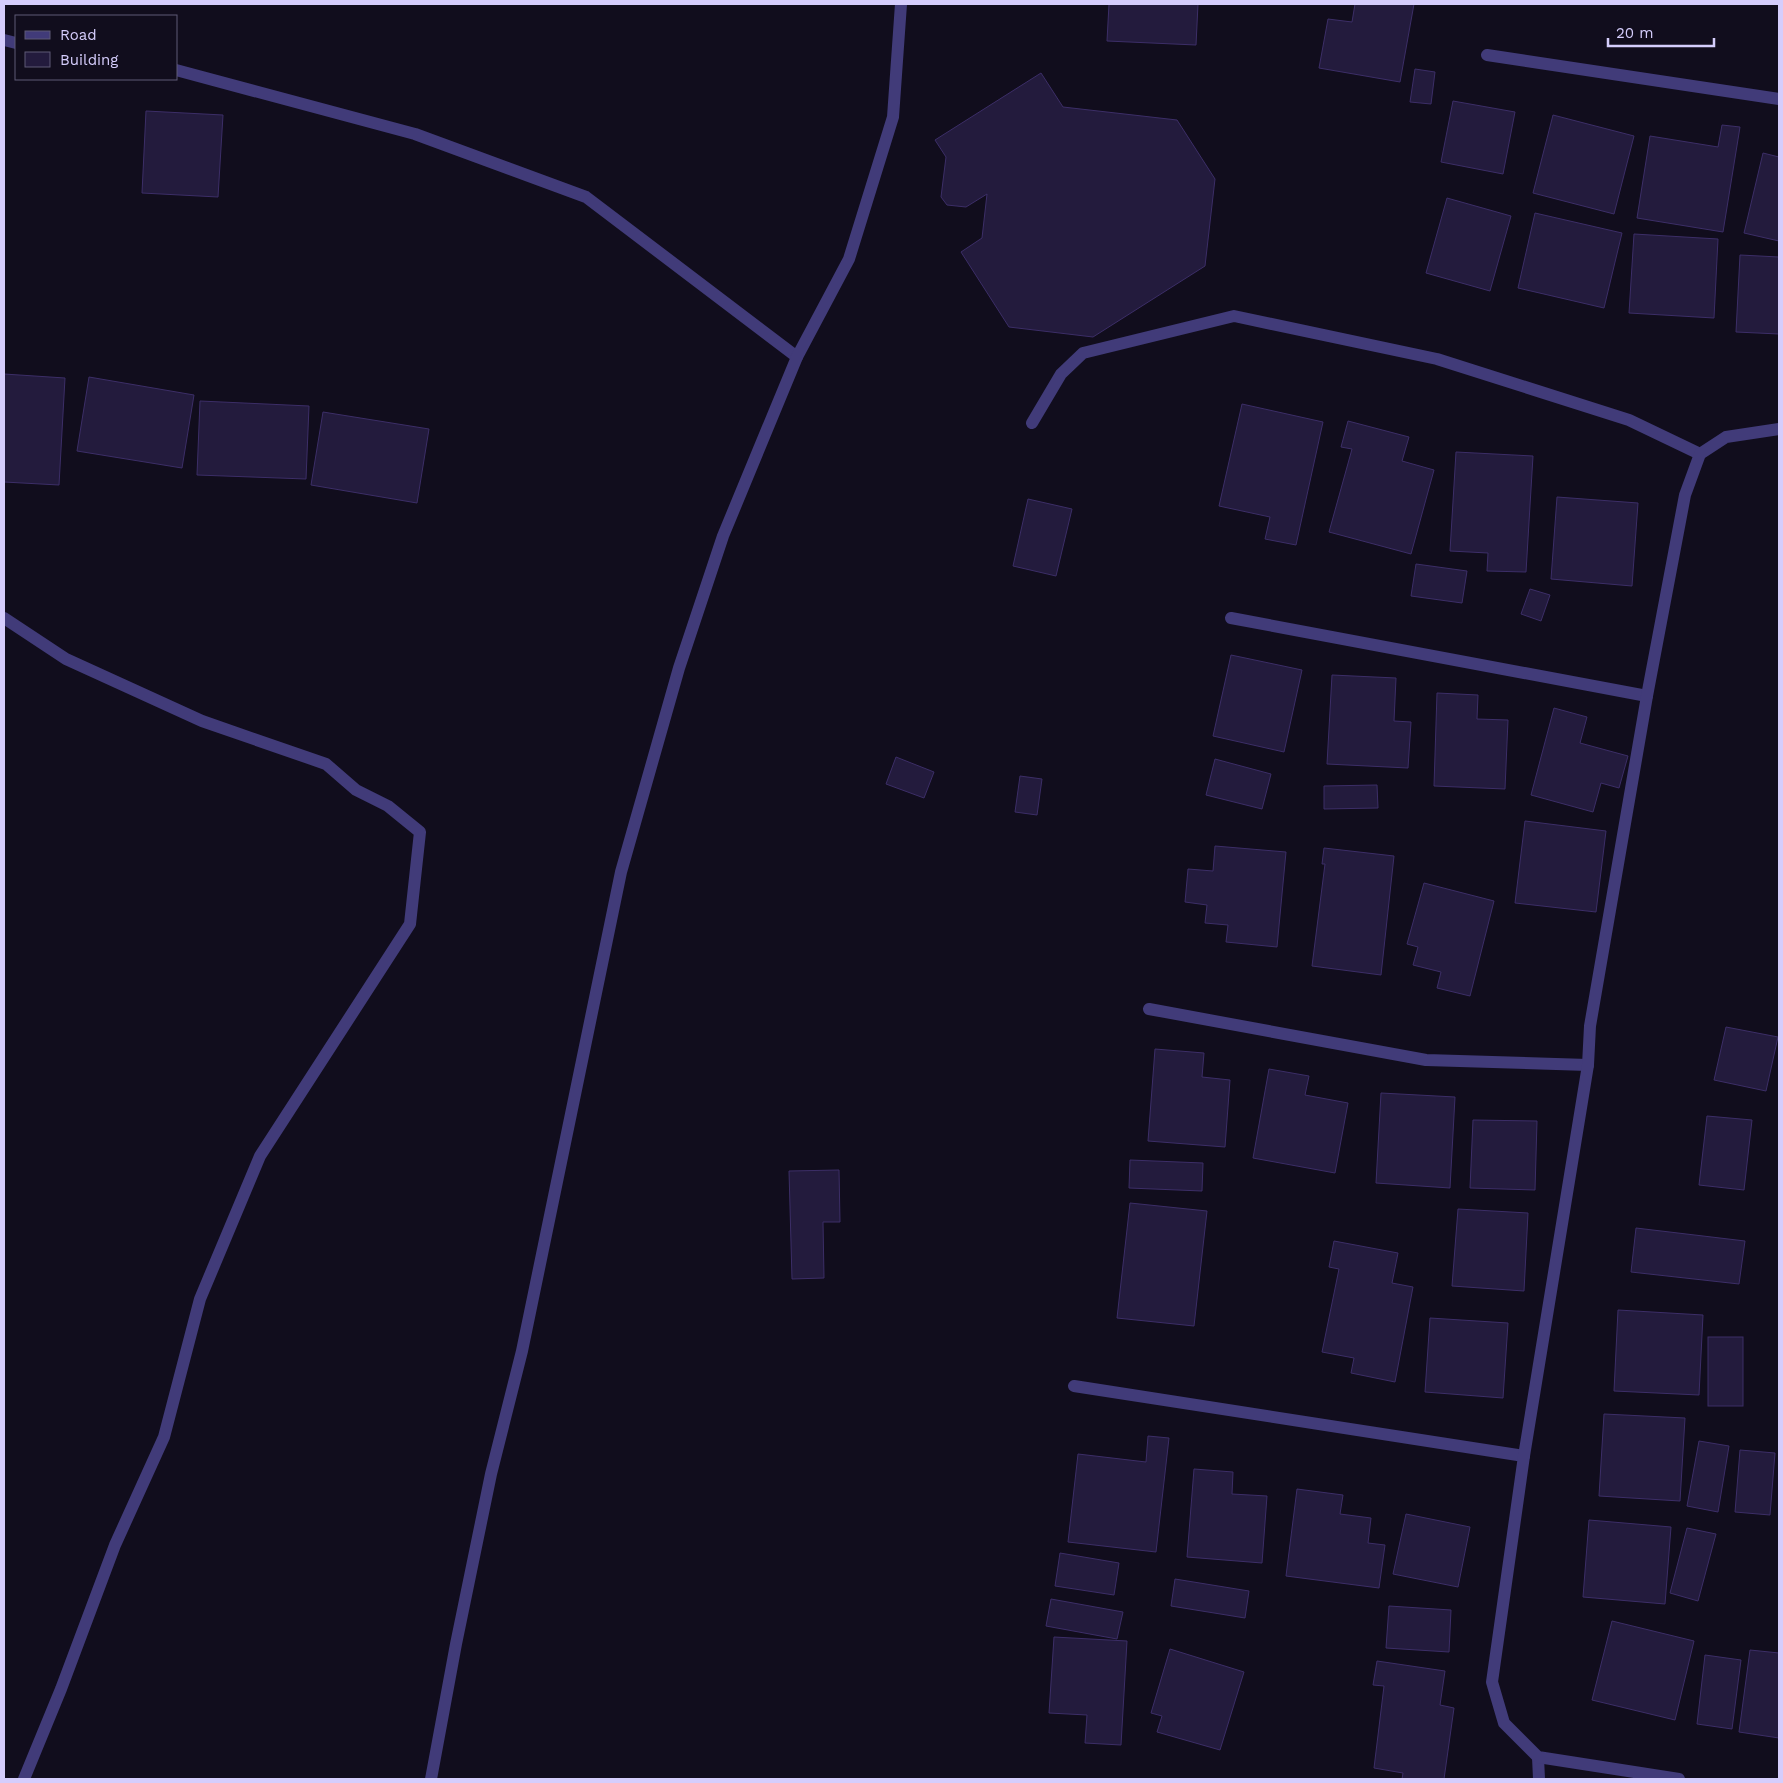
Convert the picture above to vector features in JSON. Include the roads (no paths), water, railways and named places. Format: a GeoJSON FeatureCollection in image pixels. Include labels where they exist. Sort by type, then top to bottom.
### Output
{"type":"FeatureCollection","features":[{"type":"Feature","properties":{"kind":"street"},"geometry":{"type":"LineString","coordinates":[[431,1779],[489,1483],[522,1351],[622,872],[679,668],[723,536],[797,357],[848,259],[893,117],[901,4]]}},
{"type":"Feature","properties":{"kind":"street"},"geometry":{"type":"LineString","coordinates":[[1487,55],[1779,99]]}},
{"type":"Feature","properties":{"kind":"street"},"geometry":{"type":"LineString","coordinates":[[178,71],[415,134],[586,197],[797,357]]}},
{"type":"Feature","properties":{"kind":"street"},"geometry":{"type":"LineString","coordinates":[[1032,423],[1061,374],[1083,353],[1234,316],[1437,359],[1629,420],[1700,454]]}},
{"type":"Feature","properties":{"kind":"street"},"geometry":{"type":"LineString","coordinates":[[1679,1779],[1649,1777],[1538,1757],[1504,1722],[1492,1682],[1524,1456],[1588,1065],[1590,1026],[1647,696],[1685,495],[1700,454],[1726,437],[1779,429]]}},
{"type":"Feature","properties":{"kind":"street"},"geometry":{"type":"LineString","coordinates":[[4,618],[66,659],[202,720],[326,764],[356,790],[388,806],[420,832],[410,924],[260,1156],[200,1299],[164,1437],[115,1545],[61,1688],[24,1779]]}},
{"type":"Feature","properties":{"kind":"street"},"geometry":{"type":"LineString","coordinates":[[1231,618],[1647,696]]}},
{"type":"Feature","properties":{"kind":"street"},"geometry":{"type":"LineString","coordinates":[[1150,1009],[1426,1060],[1588,1065]]}},
{"type":"Feature","properties":{"kind":"street"},"geometry":{"type":"LineString","coordinates":[[1074,1386],[1524,1456]]}},
{"type":"Feature","properties":{"kind":"street"},"geometry":{"type":"LineString","coordinates":[[1538,1757],[1539,1779]]}}]}
